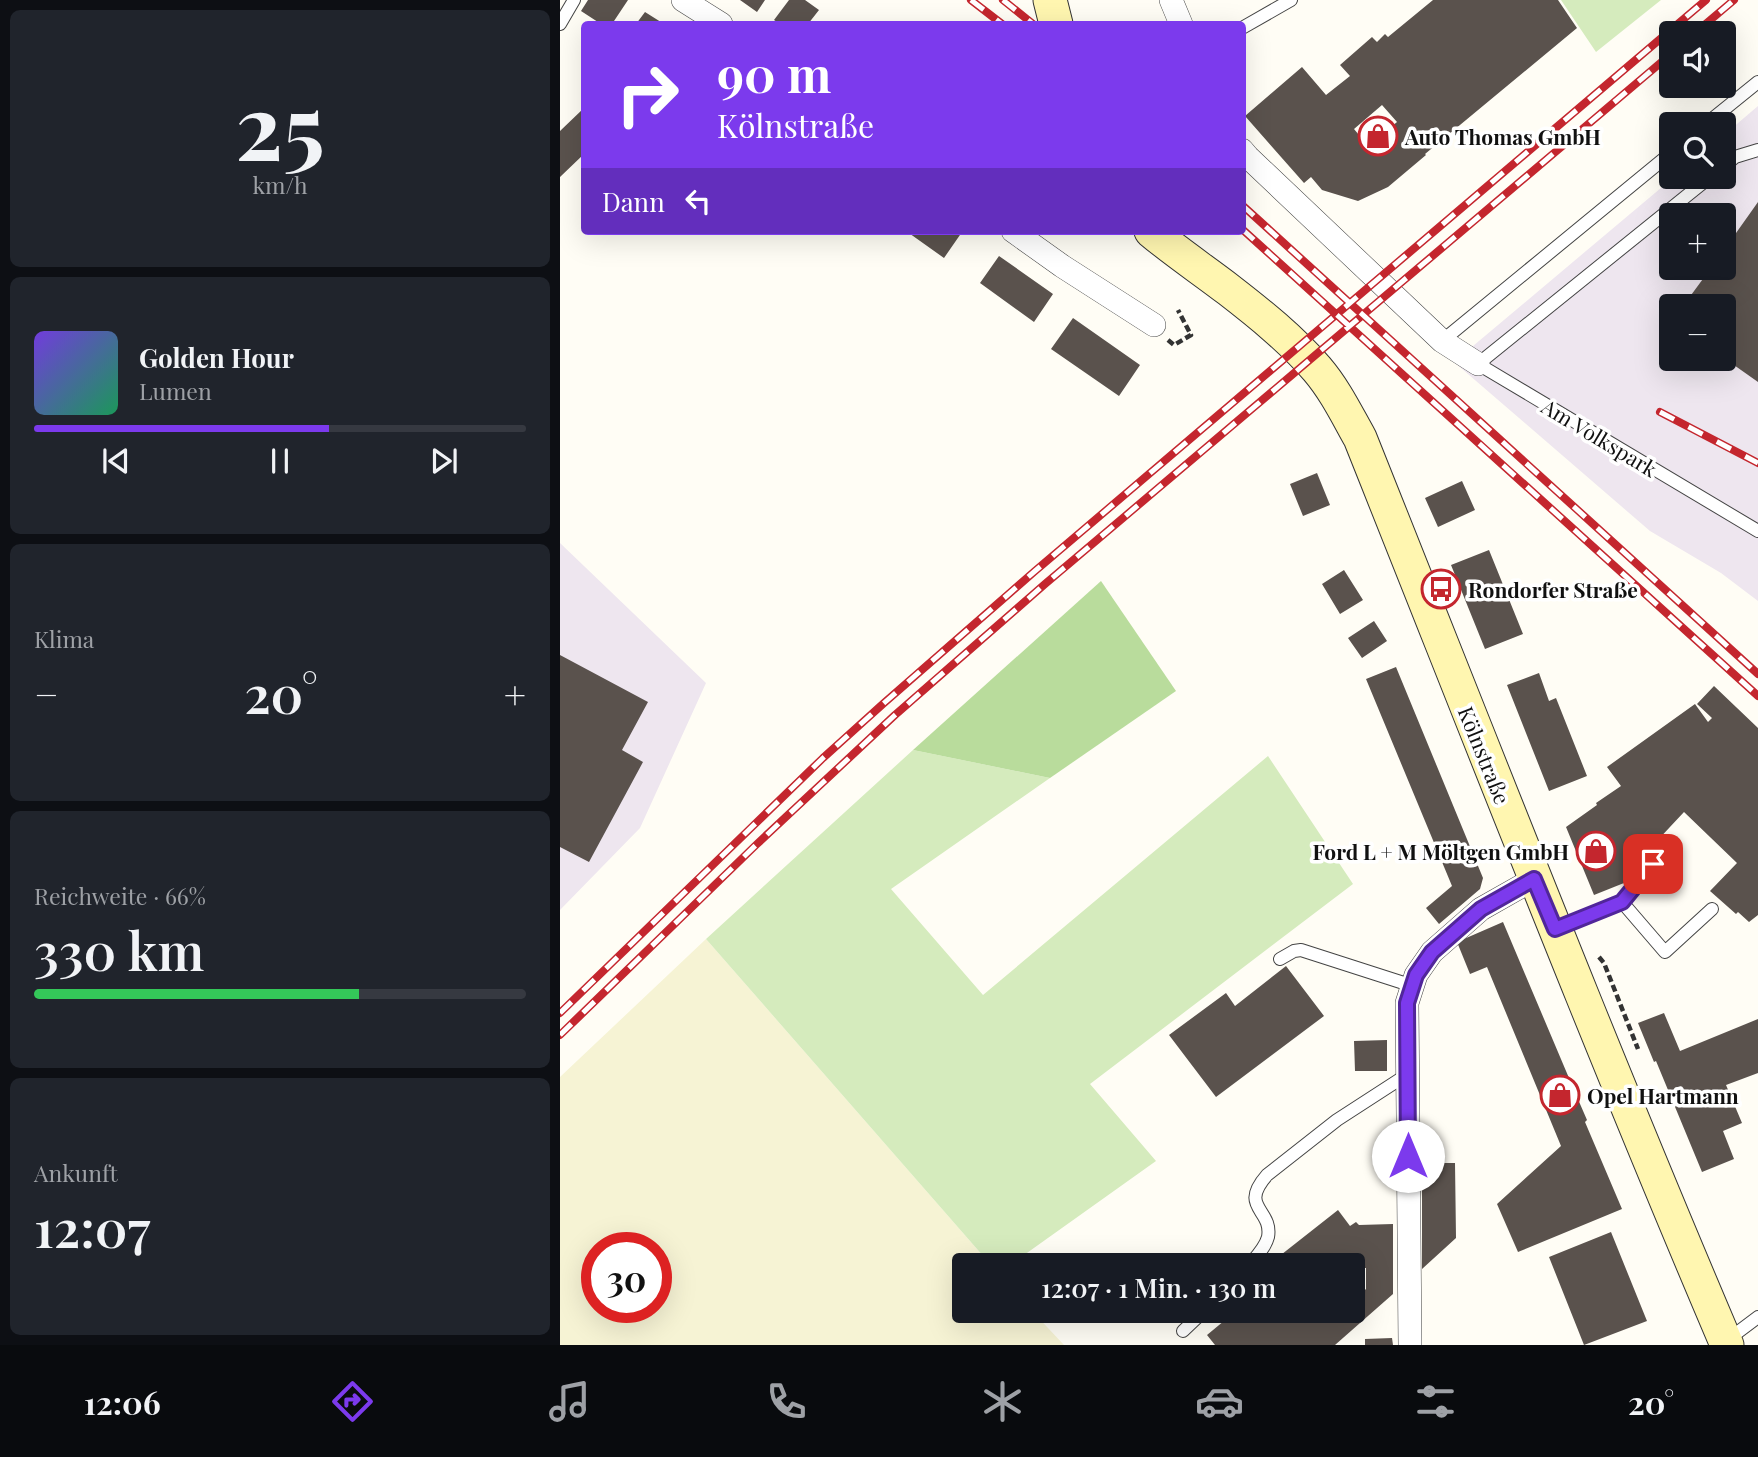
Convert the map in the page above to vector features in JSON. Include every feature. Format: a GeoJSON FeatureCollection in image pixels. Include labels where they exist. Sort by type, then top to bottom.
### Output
{"type":"FeatureCollection","features":[{"type":"Feature","properties":{"kind":"main road"},"geometry":{"type":"LineString","coordinates":[[1050,0],[1055,21]]}},
{"type":"Feature","properties":{"kind":"main road","name":"Kölnstraße"},"geometry":{"type":"LineString","coordinates":[[1156,235],[1284,335],[1318,371],[1338,398],[1360,438],[1534,879],[1726,1343]]}},
{"type":"Feature","properties":{"kind":"street"},"geometry":{"type":"LineString","coordinates":[[683,0],[716,21]]}},
{"type":"Feature","properties":{"kind":"street"},"geometry":{"type":"LineString","coordinates":[[1171,0],[1180,21]]}},
{"type":"Feature","properties":{"kind":"street","name":"Am Volkspark"},"geometry":{"type":"LineString","coordinates":[[1246,154],[1442,341],[1478,364]]}},
{"type":"Feature","properties":{"kind":"street"},"geometry":{"type":"LineString","coordinates":[[1019,235],[1154,325]]}},
{"type":"Feature","properties":{"kind":"street"},"geometry":{"type":"LineString","coordinates":[[1410,1345],[1407,1003],[1416,975],[1432,952],[1481,909],[1534,879]]}},
{"type":"Feature","properties":{"kind":"lane"},"geometry":{"type":"LineString","coordinates":[[560,24],[574,0]]}},
{"type":"Feature","properties":{"kind":"lane"},"geometry":{"type":"LineString","coordinates":[[1246,26],[1291,0]]}},
{"type":"Feature","properties":{"kind":"lane"},"geometry":{"type":"LineString","coordinates":[[1721,112],[1758,82]]}},
{"type":"Feature","properties":{"kind":"lane"},"geometry":{"type":"LineString","coordinates":[[1736,157],[1758,150]]}},
{"type":"Feature","properties":{"kind":"lane"},"geometry":{"type":"LineString","coordinates":[[1442,341],[1659,163]]}},
{"type":"Feature","properties":{"kind":"lane"},"geometry":{"type":"LineString","coordinates":[[1478,364],[1695,189]]}},
{"type":"Feature","properties":{"kind":"lane","name":"Am Volkspark"},"geometry":{"type":"LineString","coordinates":[[1478,364],[1758,531]]}},
{"type":"Feature","properties":{"kind":"lane"},"geometry":{"type":"LineString","coordinates":[[1555,929],[1622,902],[1669,846]]}},
{"type":"Feature","properties":{"kind":"lane"},"geometry":{"type":"LineString","coordinates":[[1622,902],[1665,953],[1712,909]]}},
{"type":"Feature","properties":{"kind":"lane"},"geometry":{"type":"LineString","coordinates":[[1280,959],[1301,950],[1413,986]]}},
{"type":"Feature","properties":{"kind":"lane"},"geometry":{"type":"LineString","coordinates":[[1259,1253],[1268,1235],[1268,1225],[1255,1203],[1258,1185],[1337,1120],[1408,1074]]}},
{"type":"Feature","properties":{"kind":"lane"},"geometry":{"type":"LineString","coordinates":[[1726,1343],[1758,1317]]}},
{"type":"Feature","properties":{"kind":"lane"},"geometry":{"type":"LineString","coordinates":[[1183,1331],[1191,1323]]}},
{"type":"Feature","properties":{"kind":"path"},"geometry":{"type":"LineString","coordinates":[[1174,345],[1191,335],[1178,310]]}},
{"type":"Feature","properties":{"kind":"shaded area"},"geometry":{"type":"Polygon","coordinates":[[[1758,106],[1758,601],[1721,573],[1650,531],[1454,362],[1660,189],[1736,189],[1736,125],[1758,106]]]}},
{"type":"Feature","properties":{"kind":"shaded area"},"geometry":{"type":"Polygon","coordinates":[[[560,543],[706,683],[640,828],[560,910],[560,543]]]}},
{"type":"Feature","properties":{"kind":"shaded area"},"geometry":{"type":"Polygon","coordinates":[[[706,939],[981,1253],[952,1253],[952,1323],[1043,1323],[1064,1345],[560,1345],[560,1077],[706,939]]]}},
{"type":"Feature","properties":{"kind":"green space"},"geometry":{"type":"Polygon","coordinates":[[[1561,0],[1661,0],[1596,52],[1561,0]]]}},
{"type":"Feature","properties":{"kind":"green space"},"geometry":{"type":"Polygon","coordinates":[[[1101,581],[1176,691],[1050,778],[913,750],[1101,581]]]}},
{"type":"Feature","properties":{"kind":"green space"},"geometry":{"type":"Polygon","coordinates":[[[913,750],[1050,778],[891,889],[983,995],[1268,756],[1353,884],[1090,1084],[1156,1161],[1027,1253],[981,1253],[706,939],[913,750]]]}},
{"type":"Feature","properties":{"kind":"building"},"geometry":{"type":"Polygon","coordinates":[[[588,0],[628,0],[614,21],[596,21],[581,11],[588,0]]]}},
{"type":"Feature","properties":{"kind":"building"},"geometry":{"type":"Polygon","coordinates":[[[740,0],[765,0],[757,12],[740,0]]]}},
{"type":"Feature","properties":{"kind":"building"},"geometry":{"type":"Polygon","coordinates":[[[789,0],[805,0],[819,10],[810,21],[774,20],[789,0]]]}},
{"type":"Feature","properties":{"kind":"building"},"geometry":{"type":"Polygon","coordinates":[[[1433,0],[1558,0],[1577,28],[1388,187],[1358,201],[1322,190],[1311,177],[1304,183],[1246,115],[1302,67],[1326,95],[1350,76],[1340,65],[1372,37],[1377,42],[1385,34],[1388,37],[1433,0]],[[1382,105],[1354,129],[1368,146],[1397,122],[1382,105]]]}},
{"type":"Feature","properties":{"kind":"building"},"geometry":{"type":"Polygon","coordinates":[[[645,12],[659,21],[638,21],[645,12]]]}},
{"type":"Feature","properties":{"kind":"building"},"geometry":{"type":"Polygon","coordinates":[[[581,111],[581,157],[560,177],[560,131],[581,111]]]}},
{"type":"Feature","properties":{"kind":"building"},"geometry":{"type":"Polygon","coordinates":[[[1758,202],[1758,382],[1736,366],[1736,294],[1692,294],[1702,280],[1736,280],[1736,233],[1758,202]]]}},
{"type":"Feature","properties":{"kind":"building"},"geometry":{"type":"Polygon","coordinates":[[[912,235],[960,235],[944,258],[912,235]]]}},
{"type":"Feature","properties":{"kind":"building"},"geometry":{"type":"Polygon","coordinates":[[[999,256],[1053,294],[1034,322],[980,283],[999,256]]]}},
{"type":"Feature","properties":{"kind":"building"},"geometry":{"type":"Polygon","coordinates":[[[1073,318],[1140,365],[1119,396],[1051,349],[1073,318]]]}},
{"type":"Feature","properties":{"kind":"building"},"geometry":{"type":"Polygon","coordinates":[[[1317,473],[1330,505],[1303,516],[1290,484],[1317,473]]]}},
{"type":"Feature","properties":{"kind":"building"},"geometry":{"type":"Polygon","coordinates":[[[1462,481],[1475,510],[1438,527],[1425,498],[1462,481]]]}},
{"type":"Feature","properties":{"kind":"building"},"geometry":{"type":"Polygon","coordinates":[[[1489,550],[1523,634],[1485,649],[1451,565],[1489,550]]]}},
{"type":"Feature","properties":{"kind":"building"},"geometry":{"type":"Polygon","coordinates":[[[1344,570],[1363,600],[1340,614],[1322,584],[1344,570]]]}},
{"type":"Feature","properties":{"kind":"building"},"geometry":{"type":"Polygon","coordinates":[[[1374,621],[1387,641],[1362,658],[1348,638],[1374,621]]]}},
{"type":"Feature","properties":{"kind":"building"},"geometry":{"type":"Polygon","coordinates":[[[560,655],[648,702],[622,750],[643,762],[589,862],[560,847],[560,655]]]}},
{"type":"Feature","properties":{"kind":"building"},"geometry":{"type":"Polygon","coordinates":[[[1396,667],[1483,878],[1480,889],[1439,924],[1426,908],[1452,886],[1366,679],[1396,667]]]}},
{"type":"Feature","properties":{"kind":"building"},"geometry":{"type":"Polygon","coordinates":[[[1539,673],[1549,701],[1556,698],[1587,776],[1549,791],[1507,685],[1539,673]]]}},
{"type":"Feature","properties":{"kind":"building"},"geometry":{"type":"Polygon","coordinates":[[[1714,686],[1758,728],[1758,915],[1749,922],[1710,891],[1737,863],[1684,812],[1626,874],[1629,881],[1594,895],[1566,827],[1621,786],[1607,767],[1695,704],[1708,722],[1712,718],[1697,704],[1714,686]]]}},
{"type":"Feature","properties":{"kind":"building"},"geometry":{"type":"Polygon","coordinates":[[[1503,922],[1622,1209],[1518,1252],[1497,1204],[1561,1146],[1487,967],[1470,974],[1457,942],[1503,922]]]}},
{"type":"Feature","properties":{"kind":"building"},"geometry":{"type":"Polygon","coordinates":[[[1286,966],[1324,1016],[1216,1097],[1169,1035],[1226,993],[1235,1006],[1286,966]]]}},
{"type":"Feature","properties":{"kind":"building"},"geometry":{"type":"Polygon","coordinates":[[[1664,1013],[1680,1051],[1758,1019],[1758,1073],[1726,1085],[1742,1123],[1723,1131],[1734,1159],[1702,1172],[1638,1023],[1664,1013]]]}},
{"type":"Feature","properties":{"kind":"building"},"geometry":{"type":"Polygon","coordinates":[[[1387,1040],[1387,1071],[1355,1071],[1354,1041],[1387,1040]]]}},
{"type":"Feature","properties":{"kind":"building"},"geometry":{"type":"Polygon","coordinates":[[[1422,1163],[1455,1163],[1456,1238],[1422,1269],[1422,1163]]]}},
{"type":"Feature","properties":{"kind":"building"},"geometry":{"type":"Polygon","coordinates":[[[1338,1210],[1350,1226],[1356,1222],[1359,1225],[1393,1224],[1393,1294],[1365,1319],[1365,1253],[1283,1253],[1338,1210]]]}},
{"type":"Feature","properties":{"kind":"building"},"geometry":{"type":"Polygon","coordinates":[[[1611,1232],[1647,1321],[1584,1345],[1549,1257],[1611,1232]]]}},
{"type":"Feature","properties":{"kind":"building"},"geometry":{"type":"Polygon","coordinates":[[[1222,1323],[1360,1323],[1335,1345],[1215,1345],[1207,1335],[1222,1323]]]}},
{"type":"Feature","properties":{"kind":"building"},"geometry":{"type":"Polygon","coordinates":[[[1392,1338],[1393,1345],[1365,1345],[1365,1339],[1392,1338]]]}},
{"type":"Feature","properties":{"kind":"railway"},"geometry":{"type":"LineString","coordinates":[[971,0],[998,21]]}},
{"type":"Feature","properties":{"kind":"railway"},"geometry":{"type":"LineString","coordinates":[[1003,0],[1029,21]]}},
{"type":"Feature","properties":{"kind":"railway"},"geometry":{"type":"LineString","coordinates":[[560,1013],[823,758],[884,703],[1035,571],[1706,0]]}},
{"type":"Feature","properties":{"kind":"railway"},"geometry":{"type":"LineString","coordinates":[[1709,21],[1734,0]]}},
{"type":"Feature","properties":{"kind":"railway"},"geometry":{"type":"LineString","coordinates":[[560,1035],[895,715],[1045,584],[1659,64]]}},
{"type":"Feature","properties":{"kind":"railway"},"geometry":{"type":"LineString","coordinates":[[1246,209],[1758,674]]}},
{"type":"Feature","properties":{"kind":"railway"},"geometry":{"type":"LineString","coordinates":[[1246,233],[1758,696]]}},
{"type":"Feature","properties":{"kind":"railway"},"geometry":{"type":"LineString","coordinates":[[1660,412],[1758,463]]}},
{"type":"Feature","properties":{"kind":"place","name":"Auto Thomas GmbH"},"geometry":{"type":"Point","coordinates":[1378,136]}},
{"type":"Feature","properties":{"kind":"place","name":"Rondorfer Straße"},"geometry":{"type":"Point","coordinates":[1441,589]}},
{"type":"Feature","properties":{"kind":"place","name":"Ford L + M Möltgen GmbH"},"geometry":{"type":"Point","coordinates":[1596,851]}},
{"type":"Feature","properties":{"kind":"place","name":"Opel Hartmann"},"geometry":{"type":"Point","coordinates":[1560,1095]}},
{"type":"Feature","properties":{"kind":"route"},"geometry":{"type":"LineString","coordinates":[[1408,1156],[1407,1003],[1416,975],[1432,952],[1481,909],[1534,879],[1555,929],[1622,902],[1653,864]]}}]}
